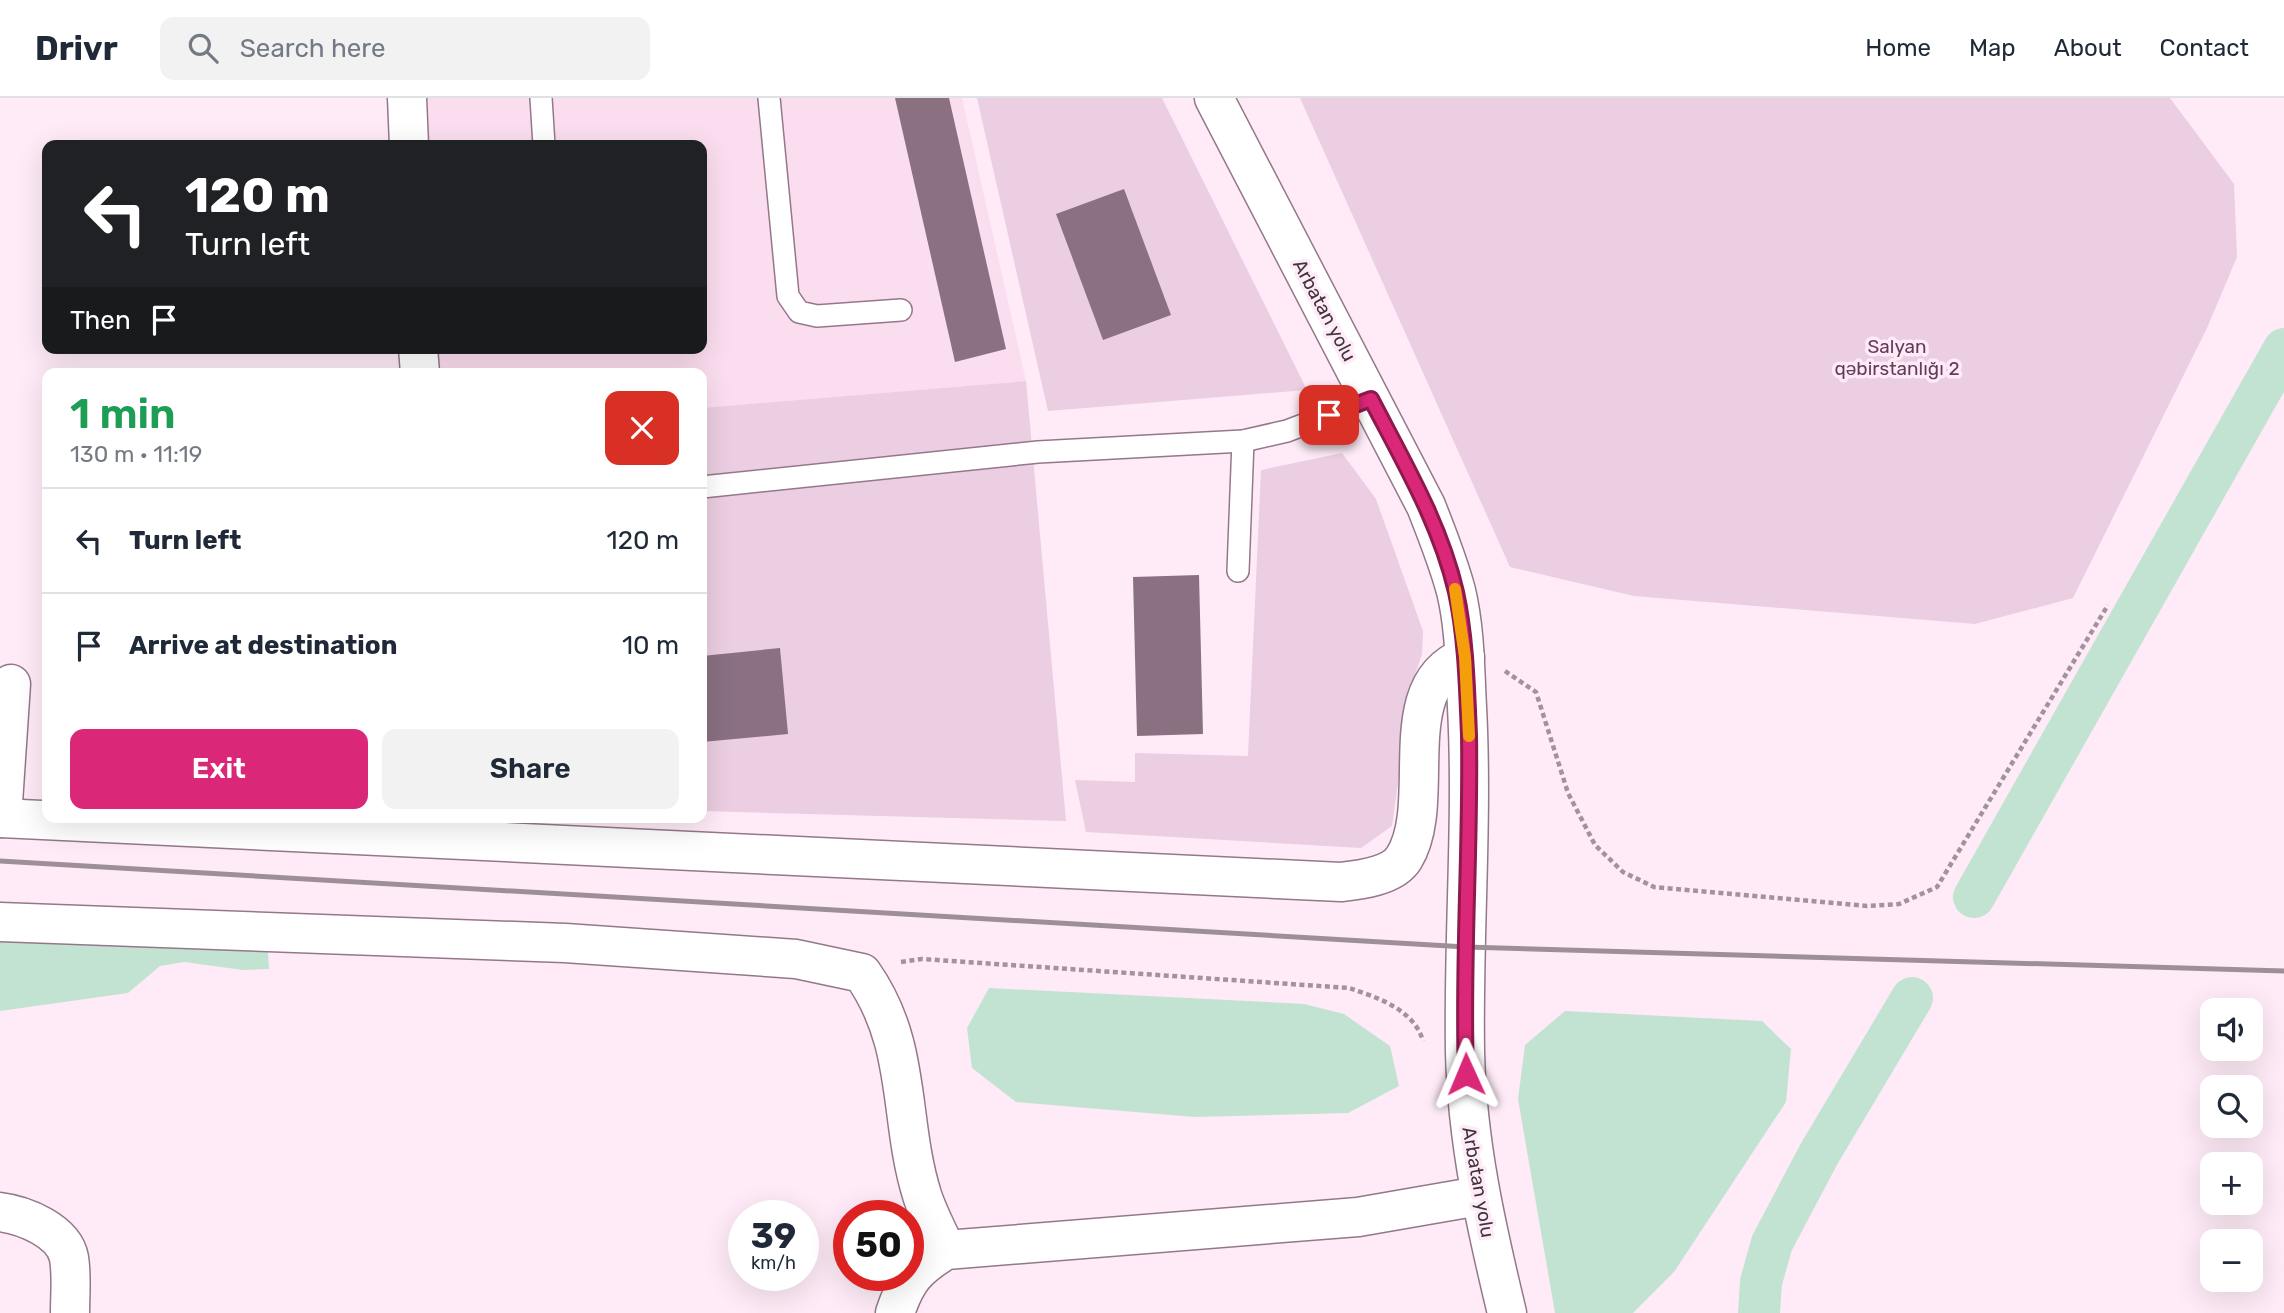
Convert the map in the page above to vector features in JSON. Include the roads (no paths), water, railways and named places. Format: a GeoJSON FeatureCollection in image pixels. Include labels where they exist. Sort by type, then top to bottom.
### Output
{"type":"FeatureCollection","features":[{"type":"Feature","properties":{"kind":"street"},"geometry":{"type":"LineString","coordinates":[[407,98],[409,140]]}},
{"type":"Feature","properties":{"kind":"street","name":"Arbatan yolu"},"geometry":{"type":"LineString","coordinates":[[1214,98],[1426,506],[1445,553],[1456,594],[1465,657],[1470,789],[1465,1051],[1468,1118],[1479,1196],[1507,1313]]}},
{"type":"Feature","properties":{"kind":"street"},"geometry":{"type":"LineString","coordinates":[[220,823],[1341,882],[1377,877],[1404,859],[1417,822],[1421,732],[1427,697],[1438,676],[1451,662],[1465,657]]}},
{"type":"Feature","properties":{"kind":"street"},"geometry":{"type":"LineString","coordinates":[[11,684],[1,818],[42,819]]}},
{"type":"Feature","properties":{"kind":"street"},"geometry":{"type":"LineString","coordinates":[[0,922],[565,943],[796,959],[862,973],[879,998],[902,1069],[922,1196],[946,1250]]}},
{"type":"Feature","properties":{"kind":"street"},"geometry":{"type":"LineString","coordinates":[[895,1313],[900,1296],[920,1265],[946,1250],[1358,1217],[1479,1196]]}},
{"type":"Feature","properties":{"kind":"street"},"geometry":{"type":"LineString","coordinates":[[0,1212],[13,1214],[49,1228],[69,1255],[70,1313]]}},
{"type":"Feature","properties":{"kind":"lane"},"geometry":{"type":"LineString","coordinates":[[541,98],[544,140]]}},
{"type":"Feature","properties":{"kind":"lane"},"geometry":{"type":"LineString","coordinates":[[769,98],[788,296],[799,312],[817,316],[901,310]]}},
{"type":"Feature","properties":{"kind":"lane"},"geometry":{"type":"LineString","coordinates":[[707,486],[1038,452],[1242,441],[1287,431],[1371,399]]}},
{"type":"Feature","properties":{"kind":"lane"},"geometry":{"type":"LineString","coordinates":[[1238,571],[1242,441]]}},
{"type":"Feature","properties":{"kind":"waterway"},"geometry":{"type":"LineString","coordinates":[[1974,897],[2284,349]]}},
{"type":"Feature","properties":{"kind":"waterway"},"geometry":{"type":"LineString","coordinates":[[1759,1313],[1761,1282],[1772,1243],[1819,1154],[1912,998]]}},
{"type":"Feature","properties":{"kind":"railway"},"geometry":{"type":"LineString","coordinates":[[0,861],[1466,947],[2284,971]]}},
{"type":"Feature","properties":{"kind":"park label","name":"Salyan qəbirstanlığı 2"},"geometry":{"type":"Point","coordinates":[1897,357]}}]}
